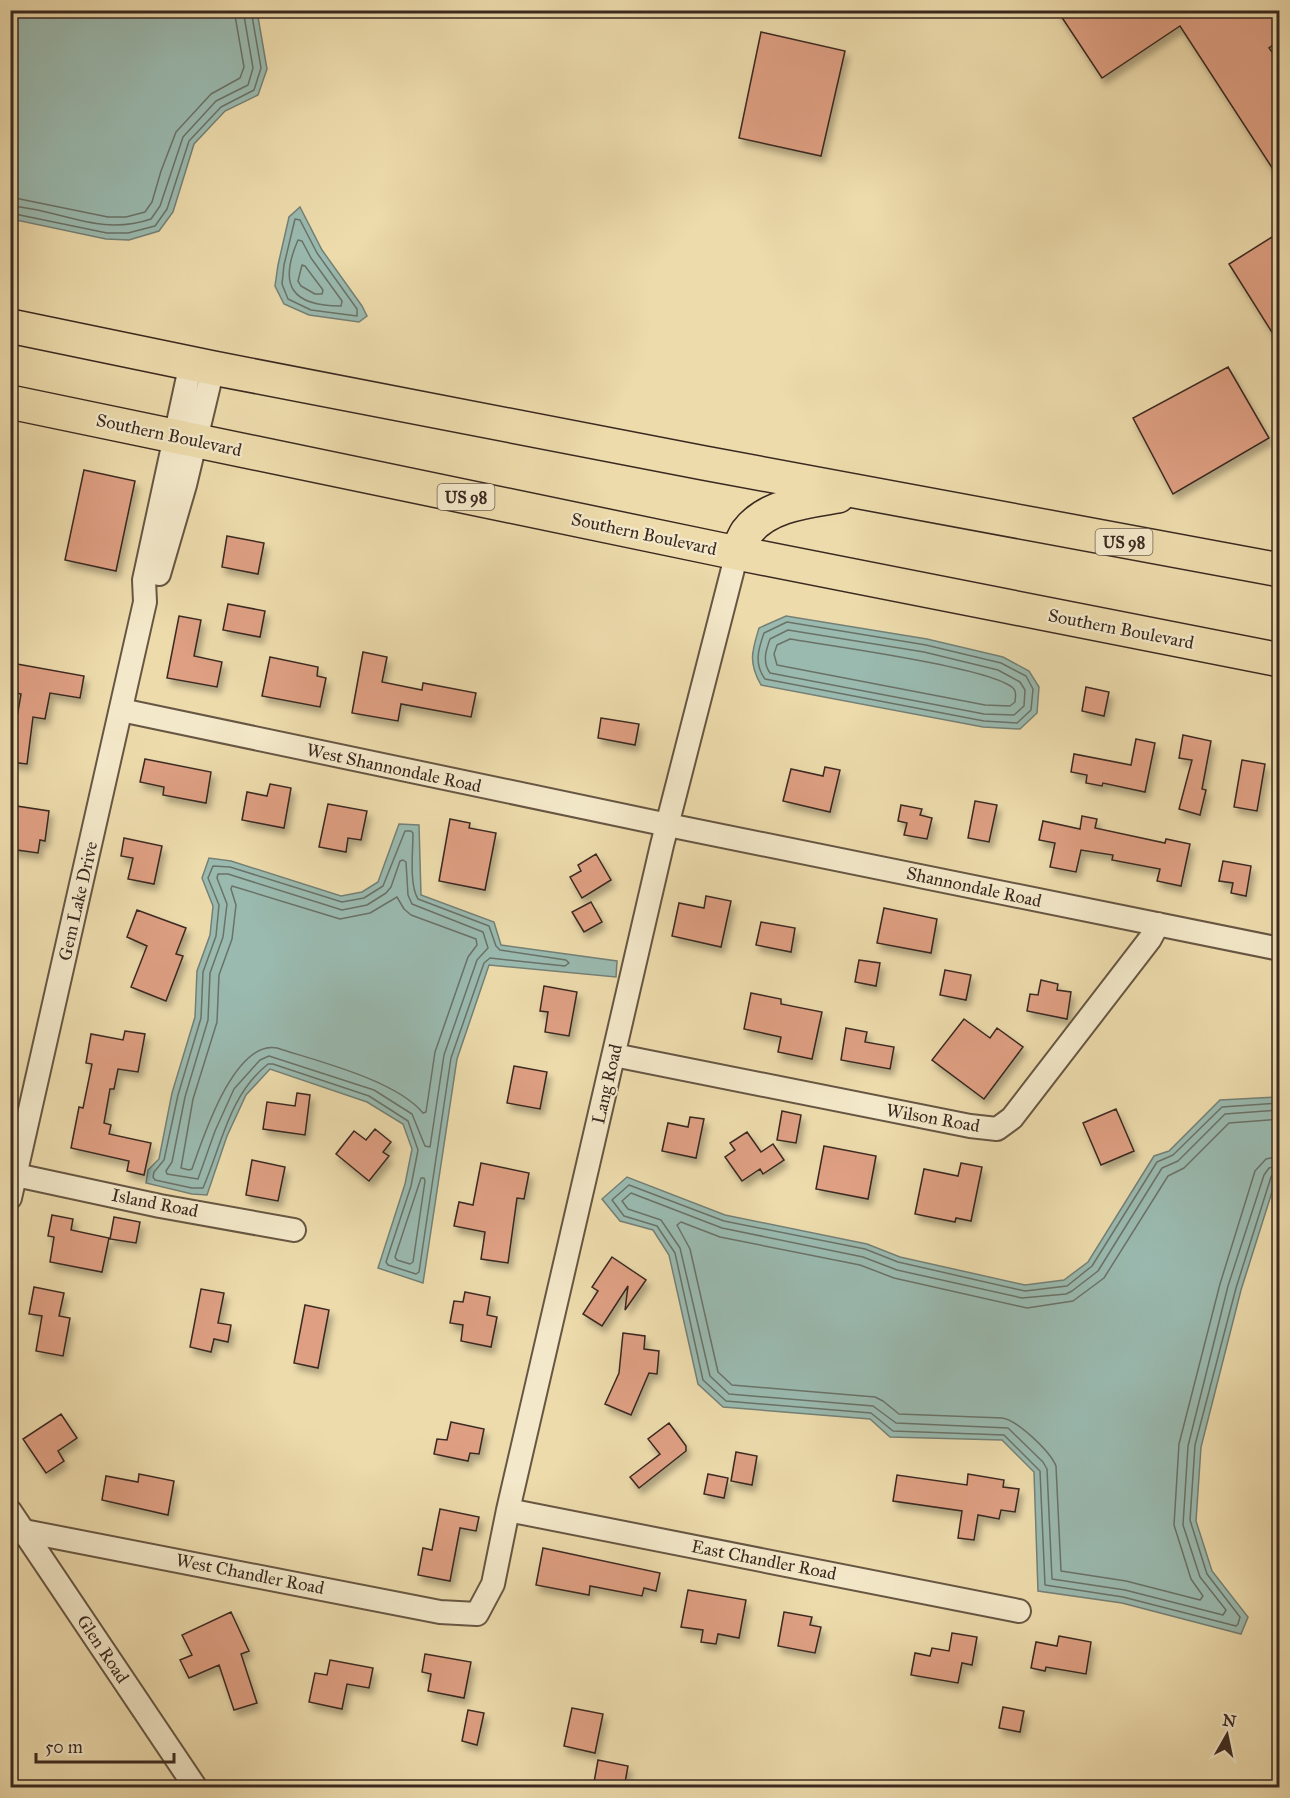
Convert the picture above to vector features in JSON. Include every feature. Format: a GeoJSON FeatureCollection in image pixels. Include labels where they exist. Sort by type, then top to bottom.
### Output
{"type":"FeatureCollection","features":[{"type":"Feature","properties":{"kind":"highway","name":"US 98"},"geometry":{"type":"LineString","coordinates":[[12,326],[202,366],[861,493],[1280,570]]}},
{"type":"Feature","properties":{"kind":"highway","name":"Southern Boulevard"},"geometry":{"type":"LineString","coordinates":[[10,402],[737,553],[1280,660]]}},
{"type":"Feature","properties":{"kind":"highway"},"geometry":{"type":"LineString","coordinates":[[737,553],[748,531],[768,515],[798,503],[861,493]]}},
{"type":"Feature","properties":{"kind":"street","name":"Gem Lake Drive"},"geometry":{"type":"LineString","coordinates":[[10,1198],[145,602],[164,560],[186,438],[202,366]]}},
{"type":"Feature","properties":{"kind":"street","name":"Lang Road"},"geometry":{"type":"LineString","coordinates":[[477,1614],[493,1584],[508,1510],[668,825],[737,553]]}},
{"type":"Feature","properties":{"kind":"street","name":"West Shannondale Road"},"geometry":{"type":"LineString","coordinates":[[121,710],[668,825]]}},
{"type":"Feature","properties":{"kind":"street","name":"Shannondale Road"},"geometry":{"type":"LineString","coordinates":[[668,825],[1280,949]]}},
{"type":"Feature","properties":{"kind":"street","name":"Wilson Road"},"geometry":{"type":"LineString","coordinates":[[614,1055],[970,1126],[997,1129],[1012,1118],[1150,939],[1158,924]]}},
{"type":"Feature","properties":{"kind":"street","name":"Island Road"},"geometry":{"type":"LineString","coordinates":[[16,1174],[160,1206],[294,1230]]}},
{"type":"Feature","properties":{"kind":"street","name":"East Chandler Road"},"geometry":{"type":"LineString","coordinates":[[508,1510],[1019,1611]]}},
{"type":"Feature","properties":{"kind":"street","name":"Glen Road"},"geometry":{"type":"LineString","coordinates":[[10,1511],[196,1788]]}},
{"type":"Feature","properties":{"kind":"street","name":"West Chandler Road"},"geometry":{"type":"LineString","coordinates":[[24,1531],[440,1612],[477,1614]]}},
{"type":"Feature","properties":{"kind":"water"},"geometry":{"type":"Polygon","coordinates":[[[11,10],[257,11],[267,69],[258,95],[225,111],[194,144],[173,212],[159,231],[129,240],[106,239],[11,219],[11,10]]]}},
{"type":"Feature","properties":{"kind":"water"},"geometry":{"type":"Polygon","coordinates":[[[300,207],[322,250],[362,306],[367,316],[359,322],[309,315],[284,304],[275,286],[278,265],[289,217],[300,207]]]}},
{"type":"Feature","properties":{"kind":"water"},"geometry":{"type":"Polygon","coordinates":[[[786,616],[927,639],[1003,657],[1029,671],[1039,687],[1037,713],[1020,729],[983,727],[761,685],[754,670],[752,656],[759,628],[786,616]]]}},
{"type":"Feature","properties":{"kind":"water"},"geometry":{"type":"Polygon","coordinates":[[[399,824],[419,825],[421,895],[494,922],[501,945],[617,961],[616,977],[489,965],[457,1059],[423,1283],[378,1268],[405,1184],[412,1149],[403,1124],[367,1102],[270,1069],[246,1095],[227,1136],[207,1195],[192,1194],[146,1183],[148,1170],[159,1159],[172,1093],[195,1017],[197,971],[210,935],[213,906],[202,878],[209,858],[231,861],[341,896],[362,892],[378,882],[399,824]]]}},
{"type":"Feature","properties":{"kind":"water"},"geometry":{"type":"Polygon","coordinates":[[[1279,1097],[1279,1170],[1241,1290],[1201,1447],[1196,1521],[1212,1571],[1248,1617],[1241,1634],[1122,1603],[1038,1591],[1034,1472],[1002,1440],[890,1437],[870,1419],[723,1407],[698,1384],[669,1255],[653,1230],[620,1221],[602,1199],[627,1177],[725,1215],[867,1244],[900,1257],[1025,1285],[1064,1280],[1088,1262],[1154,1156],[1169,1151],[1220,1100],[1279,1097]]]}},
{"type":"Feature","properties":{"kind":"building"},"geometry":{"type":"Polygon","coordinates":[[[1057,10],[1280,10],[1280,40],[1269,48],[1280,63],[1280,180],[1180,26],[1102,78],[1057,10]]]}},
{"type":"Feature","properties":{"kind":"building"},"geometry":{"type":"Polygon","coordinates":[[[761,32],[845,51],[821,156],[739,138],[761,32]]]}},
{"type":"Feature","properties":{"kind":"building"},"geometry":{"type":"Polygon","coordinates":[[[1280,232],[1280,345],[1229,264],[1280,232]]]}},
{"type":"Feature","properties":{"kind":"building"},"geometry":{"type":"Polygon","coordinates":[[[1228,367],[1269,438],[1173,494],[1133,418],[1228,367]]]}},
{"type":"Feature","properties":{"kind":"building"},"geometry":{"type":"Polygon","coordinates":[[[84,470],[135,481],[116,571],[65,560],[84,470]]]}},
{"type":"Feature","properties":{"kind":"building"},"geometry":{"type":"Polygon","coordinates":[[[227,536],[264,543],[258,574],[222,567],[227,536]]]}},
{"type":"Feature","properties":{"kind":"building"},"geometry":{"type":"Polygon","coordinates":[[[228,604],[265,611],[260,637],[223,630],[228,604]]]}},
{"type":"Feature","properties":{"kind":"building"},"geometry":{"type":"Polygon","coordinates":[[[179,616],[201,620],[194,656],[222,662],[217,687],[167,678],[179,616]]]}},
{"type":"Feature","properties":{"kind":"building"},"geometry":{"type":"Polygon","coordinates":[[[363,652],[387,657],[382,682],[422,690],[423,683],[476,693],[471,717],[401,704],[398,721],[352,713],[363,652]]]}},
{"type":"Feature","properties":{"kind":"building"},"geometry":{"type":"Polygon","coordinates":[[[270,657],[318,667],[317,676],[326,678],[320,707],[262,696],[270,657]]]}},
{"type":"Feature","properties":{"kind":"building"},"geometry":{"type":"Polygon","coordinates":[[[17,664],[84,676],[80,698],[50,693],[45,719],[33,717],[27,764],[10,762],[10,735],[14,735],[21,694],[12,692],[17,664]]]}},
{"type":"Feature","properties":{"kind":"building"},"geometry":{"type":"Polygon","coordinates":[[[1086,687],[1109,692],[1104,716],[1082,711],[1086,687]]]}},
{"type":"Feature","properties":{"kind":"building"},"geometry":{"type":"Polygon","coordinates":[[[601,718],[639,724],[635,745],[598,738],[601,718]]]}},
{"type":"Feature","properties":{"kind":"building"},"geometry":{"type":"Polygon","coordinates":[[[1183,735],[1211,741],[1202,789],[1206,790],[1200,815],[1179,809],[1192,760],[1179,758],[1183,735]]]}},
{"type":"Feature","properties":{"kind":"building"},"geometry":{"type":"Polygon","coordinates":[[[1136,739],[1155,743],[1145,792],[1103,783],[1102,786],[1086,783],[1087,775],[1071,772],[1074,754],[1131,765],[1136,739]]]}},
{"type":"Feature","properties":{"kind":"building"},"geometry":{"type":"Polygon","coordinates":[[[145,759],[211,772],[206,803],[163,795],[164,787],[140,782],[145,759]]]}},
{"type":"Feature","properties":{"kind":"building"},"geometry":{"type":"Polygon","coordinates":[[[1242,760],[1265,764],[1257,811],[1234,807],[1242,760]]]}},
{"type":"Feature","properties":{"kind":"building"},"geometry":{"type":"Polygon","coordinates":[[[825,767],[840,770],[830,812],[783,801],[791,769],[823,776],[825,767]]]}},
{"type":"Feature","properties":{"kind":"building"},"geometry":{"type":"Polygon","coordinates":[[[270,784],[291,788],[284,828],[242,820],[247,792],[267,796],[270,784]]]}},
{"type":"Feature","properties":{"kind":"building"},"geometry":{"type":"Polygon","coordinates":[[[975,801],[997,805],[989,842],[968,838],[975,801]]]}},
{"type":"Feature","properties":{"kind":"building"},"geometry":{"type":"Polygon","coordinates":[[[328,804],[367,811],[361,840],[348,838],[346,852],[319,847],[328,804]]]}},
{"type":"Feature","properties":{"kind":"building"},"geometry":{"type":"Polygon","coordinates":[[[10,805],[49,811],[45,841],[40,840],[38,853],[10,849],[10,805]]]}},
{"type":"Feature","properties":{"kind":"building"},"geometry":{"type":"Polygon","coordinates":[[[901,805],[922,809],[920,815],[932,818],[927,839],[904,835],[907,823],[898,821],[901,805]]]}},
{"type":"Feature","properties":{"kind":"building"},"geometry":{"type":"Polygon","coordinates":[[[1082,816],[1097,819],[1095,828],[1165,843],[1166,839],[1190,844],[1181,886],[1157,881],[1160,869],[1112,860],[1113,855],[1081,850],[1076,872],[1050,867],[1055,843],[1039,840],[1043,821],[1080,829],[1082,816]]]}},
{"type":"Feature","properties":{"kind":"building"},"geometry":{"type":"Polygon","coordinates":[[[450,819],[470,823],[469,828],[496,833],[485,890],[439,881],[450,819]]]}},
{"type":"Feature","properties":{"kind":"building"},"geometry":{"type":"Polygon","coordinates":[[[124,838],[162,846],[154,884],[128,879],[133,858],[121,856],[124,838]]]}},
{"type":"Feature","properties":{"kind":"building"},"geometry":{"type":"Polygon","coordinates":[[[596,854],[611,880],[582,898],[570,877],[581,871],[578,865],[596,854]]]}},
{"type":"Feature","properties":{"kind":"building"},"geometry":{"type":"Polygon","coordinates":[[[1223,861],[1251,866],[1246,896],[1231,893],[1233,883],[1219,881],[1223,861]]]}},
{"type":"Feature","properties":{"kind":"building"},"geometry":{"type":"Polygon","coordinates":[[[706,896],[731,901],[721,947],[672,936],[679,903],[704,908],[706,896]]]}},
{"type":"Feature","properties":{"kind":"building"},"geometry":{"type":"Polygon","coordinates":[[[591,902],[602,922],[584,932],[572,912],[591,902]]]}},
{"type":"Feature","properties":{"kind":"building"},"geometry":{"type":"Polygon","coordinates":[[[884,908],[937,919],[931,953],[877,943],[884,908]]]}},
{"type":"Feature","properties":{"kind":"building"},"geometry":{"type":"Polygon","coordinates":[[[137,910],[186,928],[176,954],[183,956],[166,1001],[131,987],[147,946],[127,937],[137,910]]]}},
{"type":"Feature","properties":{"kind":"building"},"geometry":{"type":"Polygon","coordinates":[[[761,922],[795,928],[791,952],[756,945],[761,922]]]}},
{"type":"Feature","properties":{"kind":"building"},"geometry":{"type":"Polygon","coordinates":[[[859,960],[880,963],[876,986],[855,982],[859,960]]]}},
{"type":"Feature","properties":{"kind":"building"},"geometry":{"type":"Polygon","coordinates":[[[945,970],[971,975],[966,1000],[940,995],[945,970]]]}},
{"type":"Feature","properties":{"kind":"building"},"geometry":{"type":"Polygon","coordinates":[[[1041,980],[1058,984],[1057,990],[1071,992],[1067,1019],[1027,1011],[1030,994],[1038,995],[1041,980]]]}},
{"type":"Feature","properties":{"kind":"building"},"geometry":{"type":"Polygon","coordinates":[[[544,986],[577,992],[569,1036],[545,1032],[548,1012],[540,1011],[544,986]]]}},
{"type":"Feature","properties":{"kind":"building"},"geometry":{"type":"Polygon","coordinates":[[[751,993],[781,999],[781,1004],[822,1012],[812,1059],[778,1052],[781,1037],[744,1029],[751,993]]]}},
{"type":"Feature","properties":{"kind":"building"},"geometry":{"type":"Polygon","coordinates":[[[964,1019],[990,1038],[997,1028],[1023,1047],[984,1099],[932,1060],[964,1019]]]}},
{"type":"Feature","properties":{"kind":"building"},"geometry":{"type":"Polygon","coordinates":[[[846,1028],[867,1032],[865,1042],[894,1047],[890,1069],[841,1060],[846,1028]]]}},
{"type":"Feature","properties":{"kind":"building"},"geometry":{"type":"Polygon","coordinates":[[[125,1031],[145,1034],[138,1072],[118,1069],[114,1089],[110,1089],[104,1123],[111,1125],[109,1134],[151,1143],[144,1175],[127,1171],[129,1161],[71,1148],[79,1107],[83,1108],[92,1064],[86,1063],[91,1034],[123,1040],[125,1031]]]}},
{"type":"Feature","properties":{"kind":"building"},"geometry":{"type":"Polygon","coordinates":[[[514,1066],[547,1072],[540,1109],[507,1103],[514,1066]]]}},
{"type":"Feature","properties":{"kind":"building"},"geometry":{"type":"Polygon","coordinates":[[[297,1093],[310,1095],[305,1135],[263,1129],[267,1102],[295,1106],[297,1093]]]}},
{"type":"Feature","properties":{"kind":"building"},"geometry":{"type":"Polygon","coordinates":[[[1116,1109],[1134,1151],[1101,1165],[1083,1123],[1116,1109]]]}},
{"type":"Feature","properties":{"kind":"building"},"geometry":{"type":"Polygon","coordinates":[[[782,1111],[801,1115],[796,1143],[777,1140],[782,1111]]]}},
{"type":"Feature","properties":{"kind":"building"},"geometry":{"type":"Polygon","coordinates":[[[690,1117],[704,1119],[696,1158],[662,1151],[668,1123],[688,1127],[690,1117]]]}},
{"type":"Feature","properties":{"kind":"building"},"geometry":{"type":"Polygon","coordinates":[[[375,1129],[391,1142],[383,1152],[389,1156],[369,1181],[336,1154],[354,1131],[366,1140],[375,1129]]]}},
{"type":"Feature","properties":{"kind":"building"},"geometry":{"type":"Polygon","coordinates":[[[747,1132],[761,1152],[773,1144],[784,1160],[763,1174],[760,1169],[742,1181],[725,1157],[735,1150],[730,1143],[747,1132]]]}},
{"type":"Feature","properties":{"kind":"building"},"geometry":{"type":"Polygon","coordinates":[[[824,1146],[876,1156],[868,1199],[816,1189],[824,1146]]]}},
{"type":"Feature","properties":{"kind":"building"},"geometry":{"type":"Polygon","coordinates":[[[252,1160],[285,1167],[278,1201],[246,1195],[252,1160]]]}},
{"type":"Feature","properties":{"kind":"building"},"geometry":{"type":"Polygon","coordinates":[[[481,1163],[529,1173],[524,1199],[517,1198],[508,1263],[481,1259],[485,1232],[454,1226],[459,1202],[473,1205],[481,1163]]]}},
{"type":"Feature","properties":{"kind":"building"},"geometry":{"type":"Polygon","coordinates":[[[961,1163],[982,1167],[971,1221],[956,1218],[955,1222],[915,1214],[924,1169],[958,1176],[961,1163]]]}},
{"type":"Feature","properties":{"kind":"building"},"geometry":{"type":"Polygon","coordinates":[[[52,1215],[73,1219],[71,1230],[109,1238],[102,1272],[50,1262],[54,1237],[48,1236],[52,1215]]]}},
{"type":"Feature","properties":{"kind":"building"},"geometry":{"type":"Polygon","coordinates":[[[114,1217],[140,1222],[136,1243],[110,1239],[114,1217]]]}},
{"type":"Feature","properties":{"kind":"building"},"geometry":{"type":"Polygon","coordinates":[[[612,1257],[646,1280],[625,1310],[628,1286],[602,1326],[583,1314],[598,1291],[592,1287],[612,1257]]]}},
{"type":"Feature","properties":{"kind":"building"},"geometry":{"type":"Polygon","coordinates":[[[34,1287],[64,1293],[59,1316],[70,1318],[63,1356],[36,1351],[42,1316],[29,1314],[34,1287]]]}},
{"type":"Feature","properties":{"kind":"building"},"geometry":{"type":"Polygon","coordinates":[[[201,1289],[224,1293],[218,1323],[231,1325],[228,1342],[214,1339],[211,1352],[190,1347],[201,1289]]]}},
{"type":"Feature","properties":{"kind":"building"},"geometry":{"type":"Polygon","coordinates":[[[465,1292],[490,1297],[487,1315],[497,1317],[491,1347],[461,1341],[463,1325],[450,1323],[454,1301],[463,1302],[465,1292]]]}},
{"type":"Feature","properties":{"kind":"building"},"geometry":{"type":"Polygon","coordinates":[[[305,1305],[329,1310],[318,1368],[294,1363],[305,1305]]]}},
{"type":"Feature","properties":{"kind":"building"},"geometry":{"type":"Polygon","coordinates":[[[623,1333],[645,1336],[644,1349],[659,1351],[657,1374],[649,1373],[631,1415],[605,1404],[619,1373],[623,1333]]]}},
{"type":"Feature","properties":{"kind":"building"},"geometry":{"type":"Polygon","coordinates":[[[61,1414],[77,1438],[58,1451],[64,1461],[46,1473],[23,1439],[61,1414]]]}},
{"type":"Feature","properties":{"kind":"building"},"geometry":{"type":"Polygon","coordinates":[[[451,1422],[484,1429],[479,1454],[470,1453],[468,1461],[434,1454],[437,1439],[447,1440],[451,1422]]]}},
{"type":"Feature","properties":{"kind":"building"},"geometry":{"type":"Polygon","coordinates":[[[669,1423],[686,1446],[686,1451],[639,1488],[630,1477],[660,1454],[648,1439],[669,1423]]]}},
{"type":"Feature","properties":{"kind":"building"},"geometry":{"type":"Polygon","coordinates":[[[736,1452],[757,1456],[752,1485],[731,1481],[736,1452]]]}},
{"type":"Feature","properties":{"kind":"building"},"geometry":{"type":"Polygon","coordinates":[[[139,1474],[174,1481],[168,1515],[102,1500],[106,1476],[138,1482],[139,1474]]]}},
{"type":"Feature","properties":{"kind":"building"},"geometry":{"type":"Polygon","coordinates":[[[708,1474],[728,1478],[724,1498],[704,1494],[708,1474]]]}},
{"type":"Feature","properties":{"kind":"building"},"geometry":{"type":"Polygon","coordinates":[[[968,1474],[1004,1480],[1003,1487],[1019,1489],[1015,1512],[1001,1510],[999,1519],[978,1515],[974,1540],[958,1538],[962,1511],[893,1501],[897,1475],[967,1485],[968,1474]]]}},
{"type":"Feature","properties":{"kind":"building"},"geometry":{"type":"Polygon","coordinates":[[[440,1509],[479,1517],[476,1531],[460,1528],[450,1581],[418,1575],[423,1548],[432,1550],[440,1509]]]}},
{"type":"Feature","properties":{"kind":"building"},"geometry":{"type":"Polygon","coordinates":[[[543,1548],[660,1573],[656,1591],[644,1588],[642,1596],[590,1586],[589,1595],[536,1585],[543,1548]]]}},
{"type":"Feature","properties":{"kind":"building"},"geometry":{"type":"Polygon","coordinates":[[[688,1590],[746,1600],[739,1638],[718,1634],[716,1644],[701,1642],[703,1630],[681,1627],[688,1590]]]}},
{"type":"Feature","properties":{"kind":"building"},"geometry":{"type":"Polygon","coordinates":[[[231,1612],[249,1651],[241,1654],[257,1703],[234,1710],[219,1665],[189,1678],[180,1660],[192,1655],[182,1635],[231,1612]]]}},
{"type":"Feature","properties":{"kind":"building"},"geometry":{"type":"Polygon","coordinates":[[[784,1612],[812,1617],[810,1625],[821,1627],[815,1653],[778,1646],[784,1612]]]}},
{"type":"Feature","properties":{"kind":"building"},"geometry":{"type":"Polygon","coordinates":[[[952,1633],[977,1637],[972,1665],[962,1663],[958,1683],[911,1675],[915,1653],[930,1656],[932,1648],[949,1651],[952,1633]]]}},
{"type":"Feature","properties":{"kind":"building"},"geometry":{"type":"Polygon","coordinates":[[[1059,1636],[1091,1642],[1086,1674],[1046,1667],[1045,1671],[1031,1668],[1036,1642],[1057,1646],[1059,1636]]]}},
{"type":"Feature","properties":{"kind":"building"},"geometry":{"type":"Polygon","coordinates":[[[425,1654],[471,1662],[464,1698],[428,1691],[431,1674],[422,1672],[425,1654]]]}},
{"type":"Feature","properties":{"kind":"building"},"geometry":{"type":"Polygon","coordinates":[[[330,1660],[373,1668],[369,1688],[347,1684],[342,1709],[309,1702],[315,1673],[327,1675],[330,1660]]]}},
{"type":"Feature","properties":{"kind":"building"},"geometry":{"type":"Polygon","coordinates":[[[1003,1707],[1024,1711],[1020,1732],[999,1728],[1003,1707]]]}},
{"type":"Feature","properties":{"kind":"building"},"geometry":{"type":"Polygon","coordinates":[[[572,1708],[603,1714],[595,1753],[564,1746],[572,1708]]]}},
{"type":"Feature","properties":{"kind":"building"},"geometry":{"type":"Polygon","coordinates":[[[468,1710],[484,1713],[477,1745],[462,1741],[468,1710]]]}},
{"type":"Feature","properties":{"kind":"building"},"geometry":{"type":"Polygon","coordinates":[[[598,1760],[628,1766],[624,1788],[593,1788],[598,1760]]]}}]}
